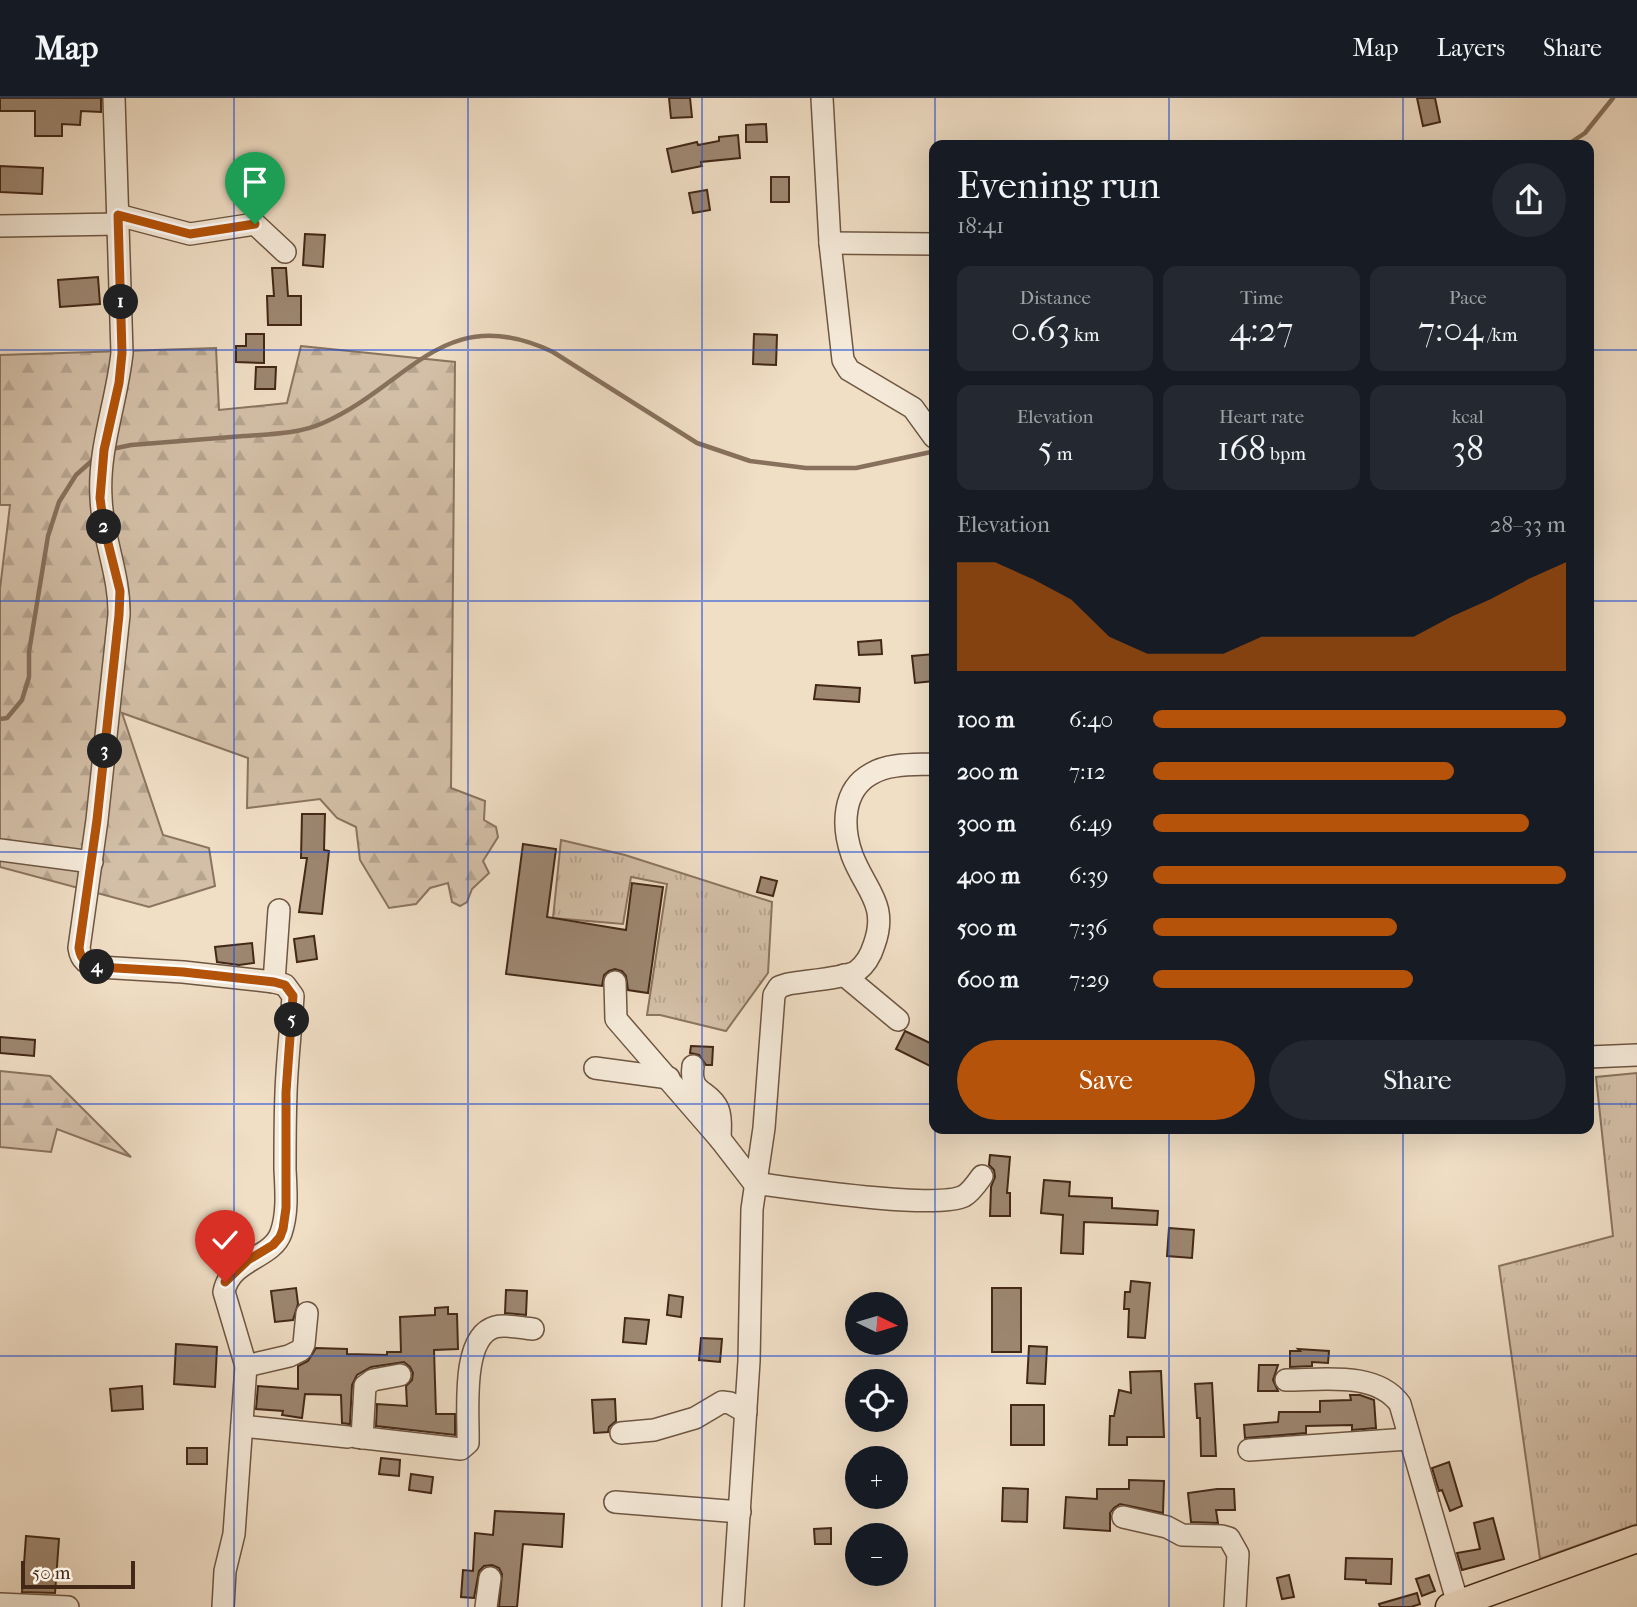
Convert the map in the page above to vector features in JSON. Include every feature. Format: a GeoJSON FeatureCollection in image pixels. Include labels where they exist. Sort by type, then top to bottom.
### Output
{"type":"FeatureCollection","features":[{"type":"Feature","properties":{"kind":"main road"},"geometry":{"type":"LineString","coordinates":[[1453,1606],[1485,1601],[1637,1539]]}},
{"type":"Feature","properties":{"kind":"street"},"geometry":{"type":"LineString","coordinates":[[114,98],[122,353],[119,383],[102,462],[100,498],[104,527],[120,591],[120,603],[92,862],[79,948],[80,958],[99,967],[183,972],[274,982],[285,985],[293,996],[286,1092],[286,1208],[280,1237],[273,1245],[248,1260],[225,1282],[223,1292],[246,1366],[234,1534],[225,1571],[223,1607]]}},
{"type":"Feature","properties":{"kind":"street"},"geometry":{"type":"LineString","coordinates":[[822,98],[830,243],[844,360],[849,370],[912,408],[929,430]]}},
{"type":"Feature","properties":{"kind":"street"},"geometry":{"type":"LineString","coordinates":[[0,226],[119,219],[190,234],[255,224],[285,252]]}},
{"type":"Feature","properties":{"kind":"street"},"geometry":{"type":"LineString","coordinates":[[830,243],[929,244]]}},
{"type":"Feature","properties":{"kind":"street"},"geometry":{"type":"LineString","coordinates":[[733,1607],[747,1412],[752,1209],[764,1128],[774,995],[779,987],[788,984],[856,972],[870,957],[879,930],[879,910],[852,854],[845,817],[850,797],[858,784],[872,773],[891,767],[929,764]]}},
{"type":"Feature","properties":{"kind":"street"},"geometry":{"type":"LineString","coordinates":[[0,850],[92,862]]}},
{"type":"Feature","properties":{"kind":"street"},"geometry":{"type":"LineString","coordinates":[[274,982],[279,910]]}},
{"type":"Feature","properties":{"kind":"street"},"geometry":{"type":"LineString","coordinates":[[844,975],[898,1020]]}},
{"type":"Feature","properties":{"kind":"street"},"geometry":{"type":"LineString","coordinates":[[615,982],[616,1019],[669,1078],[754,1184],[937,1201],[963,1196],[982,1176]]}},
{"type":"Feature","properties":{"kind":"street"},"geometry":{"type":"LineString","coordinates":[[1594,1057],[1637,1055]]}},
{"type":"Feature","properties":{"kind":"street"},"geometry":{"type":"LineString","coordinates":[[693,1066],[695,1087],[712,1101],[719,1111],[720,1139]]}},
{"type":"Feature","properties":{"kind":"street"},"geometry":{"type":"LineString","coordinates":[[595,1068],[669,1078]]}},
{"type":"Feature","properties":{"kind":"street"},"geometry":{"type":"LineString","coordinates":[[246,1366],[289,1356],[301,1350],[307,1313]]}},
{"type":"Feature","properties":{"kind":"street"},"geometry":{"type":"LineString","coordinates":[[242,1426],[449,1448],[466,1447],[470,1364],[476,1343],[481,1336],[495,1327],[533,1329]]}},
{"type":"Feature","properties":{"kind":"street"},"geometry":{"type":"LineString","coordinates":[[356,1437],[365,1386],[373,1380],[400,1375]]}},
{"type":"Feature","properties":{"kind":"street"},"geometry":{"type":"LineString","coordinates":[[1286,1380],[1371,1383],[1393,1394],[1400,1404],[1453,1606]]}},
{"type":"Feature","properties":{"kind":"street"},"geometry":{"type":"LineString","coordinates":[[621,1433],[654,1430],[695,1418],[722,1402],[747,1412]]}},
{"type":"Feature","properties":{"kind":"street"},"geometry":{"type":"LineString","coordinates":[[1249,1450],[1408,1439]]}},
{"type":"Feature","properties":{"kind":"street"},"geometry":{"type":"LineString","coordinates":[[615,1502],[740,1512]]}},
{"type":"Feature","properties":{"kind":"street"},"geometry":{"type":"LineString","coordinates":[[1123,1517],[1167,1527],[1182,1535],[1229,1538],[1238,1555],[1236,1607]]}},
{"type":"Feature","properties":{"kind":"street"},"geometry":{"type":"LineString","coordinates":[[486,1607],[490,1578]]}},
{"type":"Feature","properties":{"kind":"street"},"geometry":{"type":"LineString","coordinates":[[0,1604],[68,1607]]}},
{"type":"Feature","properties":{"kind":"green space"},"geometry":{"type":"Polygon","coordinates":[[[301,346],[455,362],[451,788],[485,801],[484,820],[496,827],[498,837],[483,861],[489,873],[472,889],[467,902],[460,906],[452,902],[448,883],[430,888],[416,904],[389,908],[360,860],[356,827],[337,818],[320,799],[247,808],[248,758],[122,713],[163,835],[209,848],[215,886],[149,907],[0,867],[0,589],[10,505],[0,505],[0,355],[216,348],[219,410],[287,403],[301,346]]]}},
{"type":"Feature","properties":{"kind":"green space"},"geometry":{"type":"Polygon","coordinates":[[[561,840],[625,855],[772,902],[768,973],[726,1031],[660,1015],[647,1015],[667,884],[631,877],[623,924],[553,918],[561,840]]]}},
{"type":"Feature","properties":{"kind":"green space"},"geometry":{"type":"Polygon","coordinates":[[[0,1071],[50,1076],[131,1157],[57,1129],[51,1152],[0,1147],[0,1071]]]}},
{"type":"Feature","properties":{"kind":"green space"},"geometry":{"type":"Polygon","coordinates":[[[1637,1073],[1637,1524],[1540,1559],[1499,1266],[1613,1236],[1596,1077],[1637,1073]]]}},
{"type":"Feature","properties":{"kind":"building"},"geometry":{"type":"Polygon","coordinates":[[[0,98],[101,98],[101,112],[81,111],[80,125],[62,124],[62,136],[35,136],[35,111],[0,111],[0,98]]]}},
{"type":"Feature","properties":{"kind":"building"},"geometry":{"type":"Polygon","coordinates":[[[669,98],[690,98],[692,117],[671,118],[669,98]]]}},
{"type":"Feature","properties":{"kind":"building"},"geometry":{"type":"Polygon","coordinates":[[[1417,98],[1435,98],[1440,122],[1423,126],[1417,98]]]}},
{"type":"Feature","properties":{"kind":"building"},"geometry":{"type":"Polygon","coordinates":[[[766,124],[767,142],[746,142],[746,125],[766,124]]]}},
{"type":"Feature","properties":{"kind":"building"},"geometry":{"type":"Polygon","coordinates":[[[738,135],[740,158],[701,162],[702,166],[672,172],[667,149],[697,142],[698,145],[719,141],[719,137],[738,135]]]}},
{"type":"Feature","properties":{"kind":"building"},"geometry":{"type":"Polygon","coordinates":[[[0,166],[43,168],[42,194],[0,192],[0,166]]]}},
{"type":"Feature","properties":{"kind":"building"},"geometry":{"type":"Polygon","coordinates":[[[771,177],[789,177],[789,202],[771,202],[771,177]]]}},
{"type":"Feature","properties":{"kind":"building"},"geometry":{"type":"Polygon","coordinates":[[[707,190],[710,210],[693,213],[689,193],[707,190]]]}},
{"type":"Feature","properties":{"kind":"building"},"geometry":{"type":"Polygon","coordinates":[[[305,234],[325,235],[323,267],[303,265],[305,234]]]}},
{"type":"Feature","properties":{"kind":"building"},"geometry":{"type":"Polygon","coordinates":[[[272,268],[286,268],[288,296],[301,296],[301,325],[268,325],[267,296],[274,296],[272,268]]]}},
{"type":"Feature","properties":{"kind":"building"},"geometry":{"type":"Polygon","coordinates":[[[98,277],[100,304],[60,307],[58,280],[98,277]]]}},
{"type":"Feature","properties":{"kind":"building"},"geometry":{"type":"Polygon","coordinates":[[[246,334],[264,334],[264,363],[236,362],[236,346],[246,346],[246,334]]]}},
{"type":"Feature","properties":{"kind":"building"},"geometry":{"type":"Polygon","coordinates":[[[754,334],[777,335],[776,365],[753,364],[754,334]]]}},
{"type":"Feature","properties":{"kind":"building"},"geometry":{"type":"Polygon","coordinates":[[[256,367],[276,367],[275,389],[255,389],[256,367]]]}},
{"type":"Feature","properties":{"kind":"building"},"geometry":{"type":"Polygon","coordinates":[[[881,640],[882,654],[859,655],[858,642],[881,640]]]}},
{"type":"Feature","properties":{"kind":"building"},"geometry":{"type":"Polygon","coordinates":[[[929,654],[929,682],[915,683],[912,656],[929,654]]]}},
{"type":"Feature","properties":{"kind":"building"},"geometry":{"type":"Polygon","coordinates":[[[816,685],[860,688],[859,702],[814,699],[816,685]]]}},
{"type":"Feature","properties":{"kind":"building"},"geometry":{"type":"Polygon","coordinates":[[[302,814],[325,814],[324,850],[329,851],[322,914],[299,912],[307,858],[301,858],[302,814]]]}},
{"type":"Feature","properties":{"kind":"building"},"geometry":{"type":"Polygon","coordinates":[[[523,844],[556,849],[547,917],[626,930],[632,883],[663,887],[648,993],[628,990],[626,976],[615,969],[604,975],[602,986],[506,974],[523,844]]]}},
{"type":"Feature","properties":{"kind":"building"},"geometry":{"type":"Polygon","coordinates":[[[761,877],[777,881],[773,896],[757,892],[761,877]]]}},
{"type":"Feature","properties":{"kind":"building"},"geometry":{"type":"Polygon","coordinates":[[[314,936],[317,959],[297,962],[294,939],[314,936]]]}},
{"type":"Feature","properties":{"kind":"building"},"geometry":{"type":"Polygon","coordinates":[[[252,943],[254,963],[239,965],[217,962],[215,947],[252,943]]]}},
{"type":"Feature","properties":{"kind":"building"},"geometry":{"type":"Polygon","coordinates":[[[905,1031],[929,1043],[929,1066],[896,1049],[905,1031]]]}},
{"type":"Feature","properties":{"kind":"building"},"geometry":{"type":"Polygon","coordinates":[[[0,1037],[35,1040],[34,1056],[0,1053],[0,1037]]]}},
{"type":"Feature","properties":{"kind":"building"},"geometry":{"type":"Polygon","coordinates":[[[691,1046],[713,1047],[712,1065],[706,1065],[699,1055],[690,1053],[691,1046]]]}},
{"type":"Feature","properties":{"kind":"building"},"geometry":{"type":"Polygon","coordinates":[[[990,1155],[1010,1157],[1007,1193],[1010,1193],[1010,1216],[990,1216],[991,1187],[995,1177],[994,1170],[989,1165],[990,1155]]]}},
{"type":"Feature","properties":{"kind":"building"},"geometry":{"type":"Polygon","coordinates":[[[1044,1180],[1070,1182],[1069,1196],[1112,1198],[1112,1208],[1158,1211],[1157,1225],[1084,1222],[1083,1254],[1061,1253],[1063,1215],[1041,1213],[1044,1180]]]}},
{"type":"Feature","properties":{"kind":"building"},"geometry":{"type":"Polygon","coordinates":[[[1169,1228],[1194,1230],[1192,1258],[1167,1256],[1169,1228]]]}},
{"type":"Feature","properties":{"kind":"building"},"geometry":{"type":"Polygon","coordinates":[[[1131,1281],[1150,1283],[1145,1338],[1128,1337],[1129,1309],[1124,1309],[1125,1292],[1130,1292],[1131,1281]]]}},
{"type":"Feature","properties":{"kind":"building"},"geometry":{"type":"Polygon","coordinates":[[[296,1288],[298,1304],[293,1320],[275,1322],[271,1291],[296,1288]]]}},
{"type":"Feature","properties":{"kind":"building"},"geometry":{"type":"Polygon","coordinates":[[[992,1288],[1021,1288],[1021,1352],[992,1352],[992,1288]]]}},
{"type":"Feature","properties":{"kind":"building"},"geometry":{"type":"Polygon","coordinates":[[[506,1290],[527,1291],[526,1315],[505,1313],[506,1290]]]}},
{"type":"Feature","properties":{"kind":"building"},"geometry":{"type":"Polygon","coordinates":[[[669,1295],[683,1297],[681,1317],[667,1315],[669,1295]]]}},
{"type":"Feature","properties":{"kind":"building"},"geometry":{"type":"Polygon","coordinates":[[[448,1307],[448,1314],[457,1314],[458,1349],[434,1350],[436,1414],[455,1414],[455,1435],[376,1426],[377,1404],[407,1406],[406,1386],[412,1380],[413,1373],[404,1362],[371,1367],[357,1375],[352,1385],[350,1424],[342,1423],[341,1395],[305,1394],[302,1418],[282,1415],[283,1411],[256,1409],[258,1386],[298,1389],[298,1366],[308,1361],[316,1348],[347,1349],[347,1354],[387,1355],[387,1352],[401,1352],[400,1317],[435,1315],[435,1308],[448,1307]]]}},
{"type":"Feature","properties":{"kind":"building"},"geometry":{"type":"Polygon","coordinates":[[[625,1318],[649,1320],[646,1344],[623,1342],[625,1318]]]}},
{"type":"Feature","properties":{"kind":"building"},"geometry":{"type":"Polygon","coordinates":[[[701,1338],[722,1339],[720,1362],[699,1360],[701,1338]]]}},
{"type":"Feature","properties":{"kind":"building"},"geometry":{"type":"Polygon","coordinates":[[[176,1344],[217,1347],[215,1387],[174,1384],[176,1344]]]}},
{"type":"Feature","properties":{"kind":"building"},"geometry":{"type":"Polygon","coordinates":[[[1029,1346],[1047,1347],[1045,1384],[1027,1383],[1029,1346]]]}},
{"type":"Feature","properties":{"kind":"building"},"geometry":{"type":"Polygon","coordinates":[[[1298,1349],[1329,1351],[1328,1363],[1312,1362],[1312,1366],[1290,1367],[1290,1351],[1300,1351],[1298,1349]]]}},
{"type":"Feature","properties":{"kind":"building"},"geometry":{"type":"Polygon","coordinates":[[[1259,1365],[1278,1365],[1273,1380],[1278,1391],[1258,1391],[1259,1365]]]}},
{"type":"Feature","properties":{"kind":"building"},"geometry":{"type":"Polygon","coordinates":[[[1161,1371],[1164,1437],[1127,1437],[1127,1445],[1109,1445],[1110,1416],[1114,1416],[1119,1390],[1131,1393],[1130,1372],[1161,1371]]]}},
{"type":"Feature","properties":{"kind":"building"},"geometry":{"type":"Polygon","coordinates":[[[1212,1383],[1216,1456],[1201,1456],[1200,1418],[1197,1418],[1195,1384],[1212,1383]]]}},
{"type":"Feature","properties":{"kind":"building"},"geometry":{"type":"Polygon","coordinates":[[[142,1386],[143,1409],[112,1411],[110,1389],[142,1386]]]}},
{"type":"Feature","properties":{"kind":"building"},"geometry":{"type":"Polygon","coordinates":[[[1350,1395],[1374,1400],[1376,1428],[1352,1430],[1352,1425],[1306,1426],[1306,1433],[1245,1438],[1244,1425],[1278,1422],[1279,1412],[1320,1412],[1320,1401],[1351,1400],[1350,1395]]]}},
{"type":"Feature","properties":{"kind":"building"},"geometry":{"type":"Polygon","coordinates":[[[615,1399],[616,1421],[609,1427],[608,1432],[594,1433],[592,1400],[615,1399]]]}},
{"type":"Feature","properties":{"kind":"building"},"geometry":{"type":"Polygon","coordinates":[[[1011,1405],[1044,1405],[1044,1445],[1011,1445],[1011,1405]]]}},
{"type":"Feature","properties":{"kind":"building"},"geometry":{"type":"Polygon","coordinates":[[[187,1448],[207,1448],[207,1464],[187,1464],[187,1448]]]}},
{"type":"Feature","properties":{"kind":"building"},"geometry":{"type":"Polygon","coordinates":[[[381,1458],[400,1460],[399,1476],[379,1474],[381,1458]]]}},
{"type":"Feature","properties":{"kind":"building"},"geometry":{"type":"Polygon","coordinates":[[[1449,1462],[1462,1506],[1450,1511],[1442,1490],[1439,1491],[1432,1468],[1449,1462]]]}},
{"type":"Feature","properties":{"kind":"building"},"geometry":{"type":"Polygon","coordinates":[[[411,1474],[433,1477],[431,1493],[409,1490],[411,1474]]]}},
{"type":"Feature","properties":{"kind":"building"},"geometry":{"type":"Polygon","coordinates":[[[1129,1480],[1164,1481],[1163,1513],[1120,1504],[1110,1513],[1110,1531],[1064,1528],[1066,1497],[1097,1499],[1097,1489],[1129,1489],[1129,1480]]]}},
{"type":"Feature","properties":{"kind":"building"},"geometry":{"type":"Polygon","coordinates":[[[1003,1488],[1028,1489],[1027,1522],[1002,1521],[1003,1488]]]}},
{"type":"Feature","properties":{"kind":"building"},"geometry":{"type":"Polygon","coordinates":[[[1234,1489],[1235,1510],[1216,1510],[1218,1523],[1191,1522],[1188,1493],[1234,1489]]]}},
{"type":"Feature","properties":{"kind":"building"},"geometry":{"type":"Polygon","coordinates":[[[495,1511],[564,1514],[562,1547],[523,1544],[517,1607],[499,1607],[502,1574],[499,1568],[492,1565],[484,1566],[479,1571],[474,1598],[461,1597],[463,1570],[473,1571],[475,1533],[493,1535],[495,1511]]]}},
{"type":"Feature","properties":{"kind":"building"},"geometry":{"type":"Polygon","coordinates":[[[1493,1518],[1504,1559],[1462,1570],[1457,1553],[1480,1549],[1474,1523],[1493,1518]]]}},
{"type":"Feature","properties":{"kind":"building"},"geometry":{"type":"Polygon","coordinates":[[[831,1528],[831,1544],[815,1544],[814,1529],[831,1528]]]}},
{"type":"Feature","properties":{"kind":"building"},"geometry":{"type":"Polygon","coordinates":[[[26,1536],[59,1539],[55,1593],[22,1592],[26,1536]]]}},
{"type":"Feature","properties":{"kind":"building"},"geometry":{"type":"Polygon","coordinates":[[[1346,1558],[1392,1559],[1391,1584],[1345,1579],[1346,1558]]]}},
{"type":"Feature","properties":{"kind":"building"},"geometry":{"type":"Polygon","coordinates":[[[1289,1575],[1294,1597],[1282,1599],[1277,1578],[1289,1575]]]}},
{"type":"Feature","properties":{"kind":"building"},"geometry":{"type":"Polygon","coordinates":[[[1429,1575],[1435,1591],[1422,1596],[1416,1579],[1429,1575]]]}},
{"type":"Feature","properties":{"kind":"building"},"geometry":{"type":"Polygon","coordinates":[[[1417,1593],[1420,1604],[1411,1607],[1380,1607],[1379,1604],[1417,1593]]]}},
{"type":"Feature","properties":{"kind":"waterway"},"geometry":{"type":"LineString","coordinates":[[1574,140],[1585,133],[1613,98]]}},
{"type":"Feature","properties":{"kind":"waterway"},"geometry":{"type":"LineString","coordinates":[[112,449],[131,445],[284,433],[314,427],[353,407],[430,354],[455,342],[483,336],[515,339],[553,352],[697,443],[750,461],[806,468],[856,468],[929,452]]}},
{"type":"Feature","properties":{"kind":"waterway"},"geometry":{"type":"LineString","coordinates":[[0,719],[7,718],[22,700],[29,677],[29,652],[48,536],[59,502],[76,475],[95,458]]}},
{"type":"Feature","properties":{"kind":"route"},"geometry":{"type":"LineString","coordinates":[[225,1282],[248,1260],[273,1245],[283,1229],[286,1208],[286,1092],[293,996],[285,985],[274,982],[183,972],[99,967],[80,958],[79,948],[92,862],[119,615],[120,591],[104,527],[100,498],[104,450],[119,383],[122,353],[118,215],[190,234],[255,224]]}}]}
